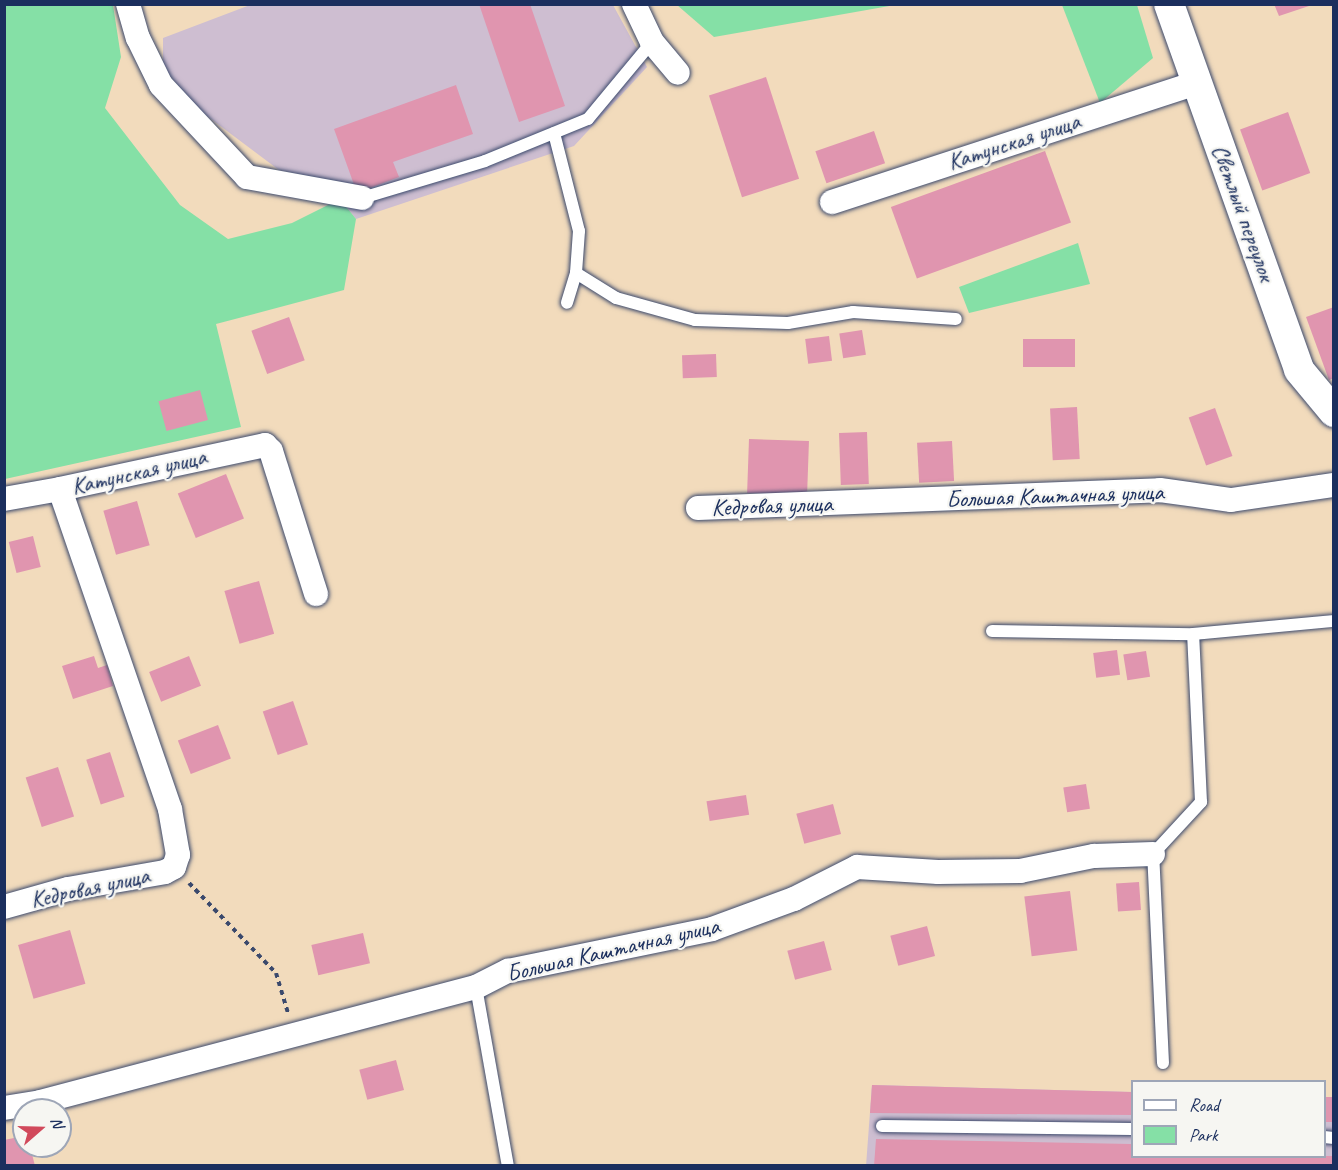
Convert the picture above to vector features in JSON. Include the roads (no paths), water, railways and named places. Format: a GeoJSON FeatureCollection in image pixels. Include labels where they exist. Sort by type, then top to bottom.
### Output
{"type":"FeatureCollection","features":[{"type":"Feature","properties":{"kind":"street"},"geometry":{"type":"LineString","coordinates":[[128,4],[138,38],[161,85],[247,177],[362,198]]}},
{"type":"Feature","properties":{"kind":"street"},"geometry":{"type":"LineString","coordinates":[[633,4],[652,42],[678,73]]}},
{"type":"Feature","properties":{"kind":"street","name":"Светлый переулок"},"geometry":{"type":"LineString","coordinates":[[1170,4],[1299,370],[1334,412]]}},
{"type":"Feature","properties":{"kind":"street","name":"Катунская улица"},"geometry":{"type":"LineString","coordinates":[[832,202],[1197,83]]}},
{"type":"Feature","properties":{"kind":"street","name":"Катунская улица"},"geometry":{"type":"LineString","coordinates":[[4,499],[265,445],[271,451],[316,594]]}},
{"type":"Feature","properties":{"kind":"street","name":"Большая Каштачная улица"},"geometry":{"type":"LineString","coordinates":[[846,504],[1160,490],[1231,500],[1334,485]]}},
{"type":"Feature","properties":{"kind":"street","name":"Кедровая улица"},"geometry":{"type":"LineString","coordinates":[[4,907],[68,889],[165,872],[174,867],[178,855],[170,809],[60,489]]}},
{"type":"Feature","properties":{"kind":"street","name":"Кедровая улица"},"geometry":{"type":"LineString","coordinates":[[698,508],[846,504]]}},
{"type":"Feature","properties":{"kind":"street","name":"Большая Каштачная улица"},"geometry":{"type":"LineString","coordinates":[[4,1108],[40,1102],[476,987],[508,971],[712,928],[794,899],[857,867],[939,872],[1020,871],[1094,856],[1153,854]]}},
{"type":"Feature","properties":{"kind":"lane"},"geometry":{"type":"LineString","coordinates":[[362,198],[485,161],[588,119],[652,42]]}},
{"type":"Feature","properties":{"kind":"lane"},"geometry":{"type":"LineString","coordinates":[[554,133],[579,231],[576,273],[567,303]]}},
{"type":"Feature","properties":{"kind":"lane"},"geometry":{"type":"LineString","coordinates":[[576,273],[616,298],[695,320],[788,323],[853,312],[956,320]]}},
{"type":"Feature","properties":{"kind":"lane"},"geometry":{"type":"LineString","coordinates":[[992,631],[1193,634],[1334,621]]}},
{"type":"Feature","properties":{"kind":"lane"},"geometry":{"type":"LineString","coordinates":[[1162,1063],[1153,854],[1201,802],[1193,634]]}},
{"type":"Feature","properties":{"kind":"lane"},"geometry":{"type":"LineString","coordinates":[[476,987],[508,1166]]}},
{"type":"Feature","properties":{"kind":"lane"},"geometry":{"type":"LineString","coordinates":[[882,1126],[1131,1129]]}}]}
